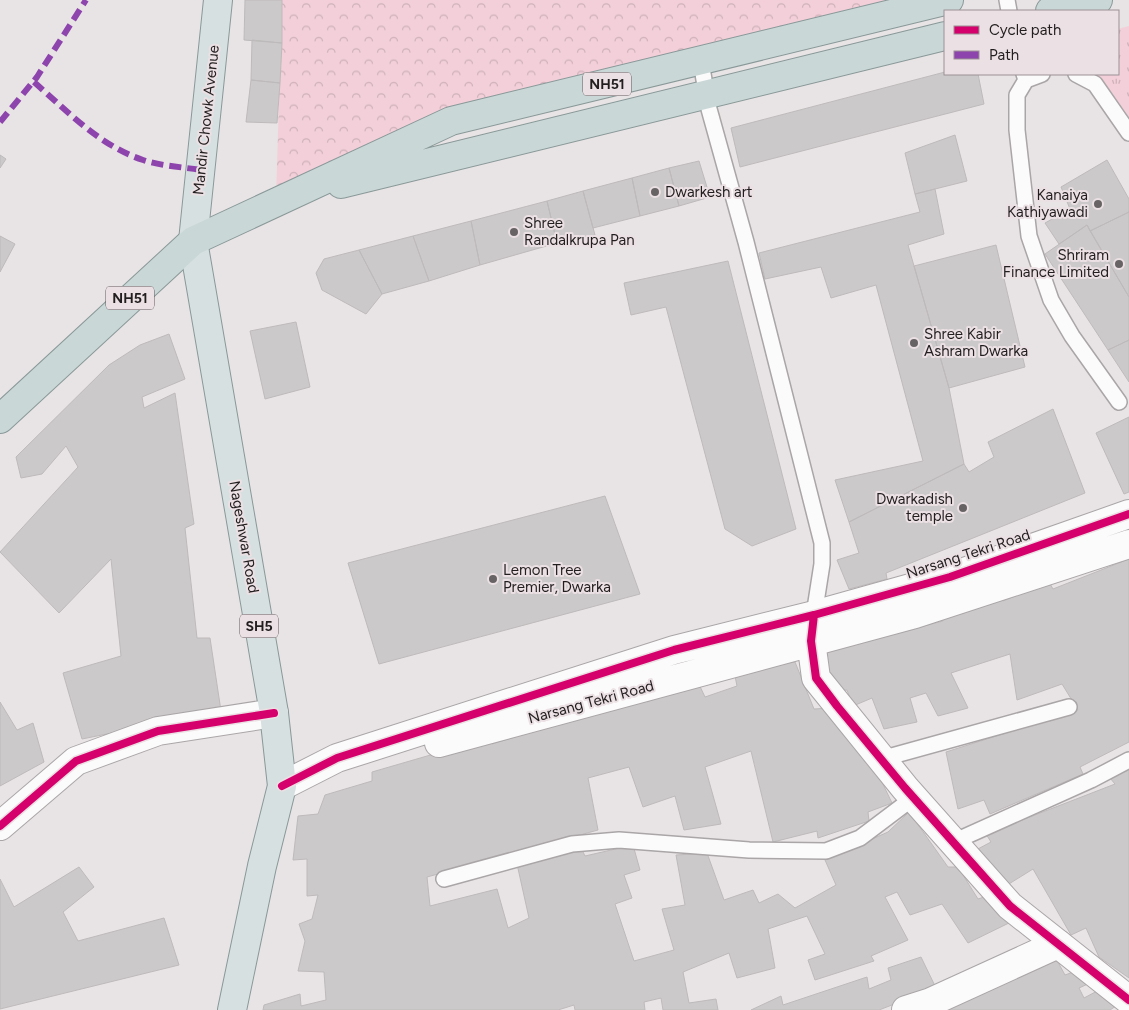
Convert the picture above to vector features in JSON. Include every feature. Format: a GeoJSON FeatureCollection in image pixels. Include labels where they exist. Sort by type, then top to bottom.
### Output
{"type":"FeatureCollection","features":[{"type":"Feature","properties":{"kind":"highway","name":"NH51"},"geometry":{"type":"LineString","coordinates":[[0,419],[193,241],[276,200],[451,120],[700,62],[949,0]]}},
{"type":"Feature","properties":{"kind":"highway"},"geometry":{"type":"LineString","coordinates":[[1054,10],[1098,0]]}},
{"type":"Feature","properties":{"kind":"highway","name":"NH51"},"geometry":{"type":"LineString","coordinates":[[276,200],[944,36]]}},
{"type":"Feature","properties":{"kind":"main road","name":"Mandir Chowk Avenue"},"geometry":{"type":"LineString","coordinates":[[193,241],[218,0]]}},
{"type":"Feature","properties":{"kind":"main road","name":"Nageshwar Road"},"geometry":{"type":"LineString","coordinates":[[193,241],[274,713],[282,786],[262,866],[232,1010]]}},
{"type":"Feature","properties":{"kind":"street","name":"Narsang Tekri Road"},"geometry":{"type":"LineString","coordinates":[[282,786],[337,758],[674,650],[950,576],[1129,514]]}},
{"type":"Feature","properties":{"kind":"street","name":"Narsang Tekri Road"},"geometry":{"type":"LineString","coordinates":[[282,786],[915,614],[1129,544]]}},
{"type":"Feature","properties":{"kind":"street"},"geometry":{"type":"LineString","coordinates":[[814,614],[811,641],[816,678],[881,759],[913,798],[1010,906],[1129,1000]]}},
{"type":"Feature","properties":{"kind":"street"},"geometry":{"type":"LineString","coordinates":[[0,826],[76,761],[158,731],[274,713]]}},
{"type":"Feature","properties":{"kind":"street"},"geometry":{"type":"LineString","coordinates":[[906,1010],[931,1002],[1058,944]]}},
{"type":"Feature","properties":{"kind":"lane"},"geometry":{"type":"LineString","coordinates":[[700,62],[706,94],[746,242],[822,543],[822,564],[814,614]]}},
{"type":"Feature","properties":{"kind":"lane"},"geometry":{"type":"LineString","coordinates":[[1078,75],[1095,84],[1129,132]]}},
{"type":"Feature","properties":{"kind":"lane"},"geometry":{"type":"LineString","coordinates":[[1025,77],[1017,95],[1017,130],[1029,236],[1051,300],[1072,336],[1119,402]]}},
{"type":"Feature","properties":{"kind":"lane"},"geometry":{"type":"LineString","coordinates":[[881,759],[1068,707]]}},
{"type":"Feature","properties":{"kind":"lane"},"geometry":{"type":"LineString","coordinates":[[953,842],[1091,780],[1129,760]]}},
{"type":"Feature","properties":{"kind":"lane"},"geometry":{"type":"LineString","coordinates":[[444,878],[572,844],[619,840],[749,850],[826,851],[860,838],[913,798]]}},
{"type":"Feature","properties":{"kind":"green space"},"geometry":{"type":"Polygon","coordinates":[[[282,0],[949,0],[451,121],[276,200],[282,0]]]}},
{"type":"Feature","properties":{"kind":"green space"},"geometry":{"type":"Polygon","coordinates":[[[1129,26],[1129,127],[1077,75],[1119,75],[1119,29],[1129,26]]]}},
{"type":"Feature","properties":{"kind":"building"},"geometry":{"type":"Polygon","coordinates":[[[245,0],[282,0],[282,43],[244,40],[245,0]]]}},
{"type":"Feature","properties":{"kind":"building"},"geometry":{"type":"Polygon","coordinates":[[[252,40],[282,43],[280,83],[251,80],[252,40]]]}},
{"type":"Feature","properties":{"kind":"building"},"geometry":{"type":"Polygon","coordinates":[[[944,72],[944,75],[978,75],[984,104],[740,167],[731,128],[944,72]]]}},
{"type":"Feature","properties":{"kind":"building"},"geometry":{"type":"Polygon","coordinates":[[[251,80],[280,83],[277,123],[246,122],[251,80]]]}},
{"type":"Feature","properties":{"kind":"building"},"geometry":{"type":"Polygon","coordinates":[[[955,135],[967,181],[915,194],[905,153],[955,135]]]}},
{"type":"Feature","properties":{"kind":"building"},"geometry":{"type":"Polygon","coordinates":[[[0,155],[6,159],[0,168],[0,155]]]}},
{"type":"Feature","properties":{"kind":"building","name":"Kanaiya Kathiyawadi"},"geometry":{"type":"Polygon","coordinates":[[[1107,160],[1129,199],[1129,212],[1090,231],[1087,225],[1059,244],[1045,223],[1070,209],[1061,187],[1107,160]]]}},
{"type":"Feature","properties":{"kind":"building"},"geometry":{"type":"Polygon","coordinates":[[[699,161],[710,197],[679,206],[669,168],[699,161]]]}},
{"type":"Feature","properties":{"kind":"building","name":"Dwarkesh art"},"geometry":{"type":"Polygon","coordinates":[[[669,168],[679,206],[640,216],[632,178],[669,168]]]}},
{"type":"Feature","properties":{"kind":"building"},"geometry":{"type":"Polygon","coordinates":[[[632,178],[640,216],[593,228],[583,191],[632,178]]]}},
{"type":"Feature","properties":{"kind":"building","name":"Shree Kabir Ashram Dwarka"},"geometry":{"type":"Polygon","coordinates":[[[935,189],[944,234],[908,245],[949,388],[964,464],[849,522],[835,480],[923,461],[876,285],[831,298],[821,267],[765,279],[759,253],[920,212],[915,194],[935,189]]]}},
{"type":"Feature","properties":{"kind":"building"},"geometry":{"type":"Polygon","coordinates":[[[583,191],[595,235],[557,243],[547,201],[583,191]]]}},
{"type":"Feature","properties":{"kind":"building","name":"Shree Randalkrupa Pan"},"geometry":{"type":"Polygon","coordinates":[[[547,201],[557,243],[480,265],[471,221],[547,201]]]}},
{"type":"Feature","properties":{"kind":"building","name":"Shriram Finance Limited"},"geometry":{"type":"Polygon","coordinates":[[[1129,212],[1129,297],[1090,231],[1129,212]]]}},
{"type":"Feature","properties":{"kind":"building"},"geometry":{"type":"Polygon","coordinates":[[[471,221],[480,265],[429,281],[413,236],[471,221]]]}},
{"type":"Feature","properties":{"kind":"building"},"geometry":{"type":"Polygon","coordinates":[[[1087,225],[1129,297],[1129,340],[1108,350],[1045,254],[1087,225]]]}},
{"type":"Feature","properties":{"kind":"building"},"geometry":{"type":"Polygon","coordinates":[[[0,236],[15,244],[0,272],[0,236]]]}},
{"type":"Feature","properties":{"kind":"building"},"geometry":{"type":"Polygon","coordinates":[[[413,236],[429,281],[382,294],[359,250],[413,236]]]}},
{"type":"Feature","properties":{"kind":"building"},"geometry":{"type":"Polygon","coordinates":[[[996,245],[1025,367],[949,388],[914,266],[996,245]]]}},
{"type":"Feature","properties":{"kind":"building"},"geometry":{"type":"Polygon","coordinates":[[[359,250],[382,294],[366,314],[322,290],[316,273],[324,259],[359,250]]]}},
{"type":"Feature","properties":{"kind":"building"},"geometry":{"type":"Polygon","coordinates":[[[728,261],[796,529],[752,546],[725,529],[666,307],[631,315],[624,283],[728,261]]]}},
{"type":"Feature","properties":{"kind":"building"},"geometry":{"type":"Polygon","coordinates":[[[296,322],[310,387],[265,399],[250,331],[296,322]]]}},
{"type":"Feature","properties":{"kind":"building"},"geometry":{"type":"Polygon","coordinates":[[[169,334],[185,379],[142,397],[144,408],[175,393],[194,524],[185,528],[197,638],[210,638],[221,711],[82,739],[63,673],[121,656],[111,559],[59,613],[0,552],[78,467],[66,446],[42,474],[21,478],[16,457],[109,365],[140,345],[169,334]]]}},
{"type":"Feature","properties":{"kind":"building"},"geometry":{"type":"Polygon","coordinates":[[[1129,340],[1129,382],[1108,350],[1129,340]]]}},
{"type":"Feature","properties":{"kind":"building","name":"Dwarkadish temple"},"geometry":{"type":"Polygon","coordinates":[[[1053,409],[1085,493],[886,573],[887,579],[849,589],[837,560],[859,553],[849,522],[964,464],[969,472],[994,457],[988,442],[1053,409]]]}},
{"type":"Feature","properties":{"kind":"building"},"geometry":{"type":"Polygon","coordinates":[[[1129,417],[1129,492],[1124,494],[1096,433],[1129,417]]]}},
{"type":"Feature","properties":{"kind":"building","name":"Lemon Tree Premier, Dwarka"},"geometry":{"type":"Polygon","coordinates":[[[605,496],[640,594],[379,664],[348,563],[605,496]]]}},
{"type":"Feature","properties":{"kind":"building"},"geometry":{"type":"Polygon","coordinates":[[[1129,559],[1129,742],[1080,767],[1083,774],[990,814],[984,800],[958,809],[946,752],[1078,710],[1062,684],[1017,700],[1010,654],[951,673],[968,708],[938,716],[926,693],[910,698],[917,722],[884,729],[872,698],[853,706],[847,690],[835,691],[819,649],[865,641],[943,621],[941,615],[1003,595],[1003,601],[1049,582],[1053,589],[1129,559]]]}},
{"type":"Feature","properties":{"kind":"building"},"geometry":{"type":"Polygon","coordinates":[[[795,662],[814,709],[831,708],[868,753],[892,803],[868,812],[869,821],[818,838],[817,831],[773,842],[751,751],[705,767],[721,824],[684,830],[675,796],[643,807],[629,767],[588,778],[598,830],[427,877],[430,906],[497,889],[508,928],[529,918],[517,864],[582,850],[585,856],[633,845],[640,870],[624,875],[632,898],[615,904],[634,961],[674,950],[662,909],[685,905],[676,855],[707,853],[724,900],[753,890],[759,903],[778,894],[795,908],[836,885],[825,860],[888,832],[909,812],[948,867],[958,867],[978,899],[987,896],[1013,921],[968,943],[942,904],[910,915],[897,892],[885,897],[908,940],[871,956],[874,961],[815,980],[808,960],[825,954],[807,916],[768,929],[775,968],[737,978],[729,953],[683,972],[689,1003],[716,999],[718,1010],[663,1010],[661,998],[644,1002],[645,1010],[575,1010],[574,1005],[558,1010],[263,1010],[264,1005],[300,994],[301,1006],[326,1000],[324,972],[298,971],[305,941],[299,924],[312,919],[318,895],[307,896],[307,859],[293,860],[298,816],[318,814],[325,795],[372,781],[372,772],[489,738],[492,744],[528,733],[529,728],[644,695],[647,702],[697,680],[705,697],[737,686],[734,671],[795,662]]]}},
{"type":"Feature","properties":{"kind":"building"},"geometry":{"type":"Polygon","coordinates":[[[0,702],[17,730],[33,723],[44,762],[0,786],[0,702]]]}},
{"type":"Feature","properties":{"kind":"building"},"geometry":{"type":"Polygon","coordinates":[[[1129,766],[1129,978],[1099,957],[1086,928],[1071,935],[1033,869],[1004,887],[976,850],[991,842],[986,834],[1115,784],[1110,778],[1129,766]]]}},
{"type":"Feature","properties":{"kind":"building"},"geometry":{"type":"Polygon","coordinates":[[[79,867],[94,887],[63,912],[78,941],[164,918],[179,965],[0,1009],[0,879],[14,907],[79,867]]]}},
{"type":"Feature","properties":{"kind":"building"},"geometry":{"type":"Polygon","coordinates":[[[1053,953],[1065,975],[1079,970],[1090,983],[1079,988],[1084,998],[1101,989],[1116,1006],[1110,1010],[931,1010],[1053,953]]]}},
{"type":"Feature","properties":{"kind":"building"},"geometry":{"type":"Polygon","coordinates":[[[921,957],[936,988],[879,1010],[751,1010],[781,996],[783,1005],[867,977],[869,989],[891,980],[888,968],[921,957]]]}},
{"type":"Feature","properties":{"kind":"marked path"},"geometry":{"type":"LineString","coordinates":[[0,122],[37,77],[86,0]]}},
{"type":"Feature","properties":{"kind":"marked path"},"geometry":{"type":"LineString","coordinates":[[34,82],[85,127],[127,154],[157,164],[201,170]]}},
{"type":"Feature","properties":{"kind":"cycle path"},"geometry":{"type":"LineString","coordinates":[[282,786],[337,758],[674,650],[814,615],[950,577],[1129,514]]}},
{"type":"Feature","properties":{"kind":"cycle path"},"geometry":{"type":"LineString","coordinates":[[814,615],[811,641],[816,678],[837,706],[905,788],[1010,906],[1129,1000]]}},
{"type":"Feature","properties":{"kind":"cycle path"},"geometry":{"type":"LineString","coordinates":[[0,826],[76,761],[158,731],[274,713]]}},
{"type":"Feature","properties":{"kind":"place","name":"Dwarkesh art"},"geometry":{"type":"Point","coordinates":[655,192]}},
{"type":"Feature","properties":{"kind":"place","name":"Kanaiya Kathiyawadi"},"geometry":{"type":"Point","coordinates":[1098,204]}},
{"type":"Feature","properties":{"kind":"place","name":"Shree Randalkrupa Pan"},"geometry":{"type":"Point","coordinates":[514,232]}},
{"type":"Feature","properties":{"kind":"place","name":"Shriram Finance Limited"},"geometry":{"type":"Point","coordinates":[1119,264]}},
{"type":"Feature","properties":{"kind":"place","name":"Shree Kabir Ashram Dwarka"},"geometry":{"type":"Point","coordinates":[914,343]}},
{"type":"Feature","properties":{"kind":"place","name":"Dwarkadish temple"},"geometry":{"type":"Point","coordinates":[963,508]}},
{"type":"Feature","properties":{"kind":"place","name":"Lemon Tree Premier, Dwarka"},"geometry":{"type":"Point","coordinates":[493,579]}}]}
